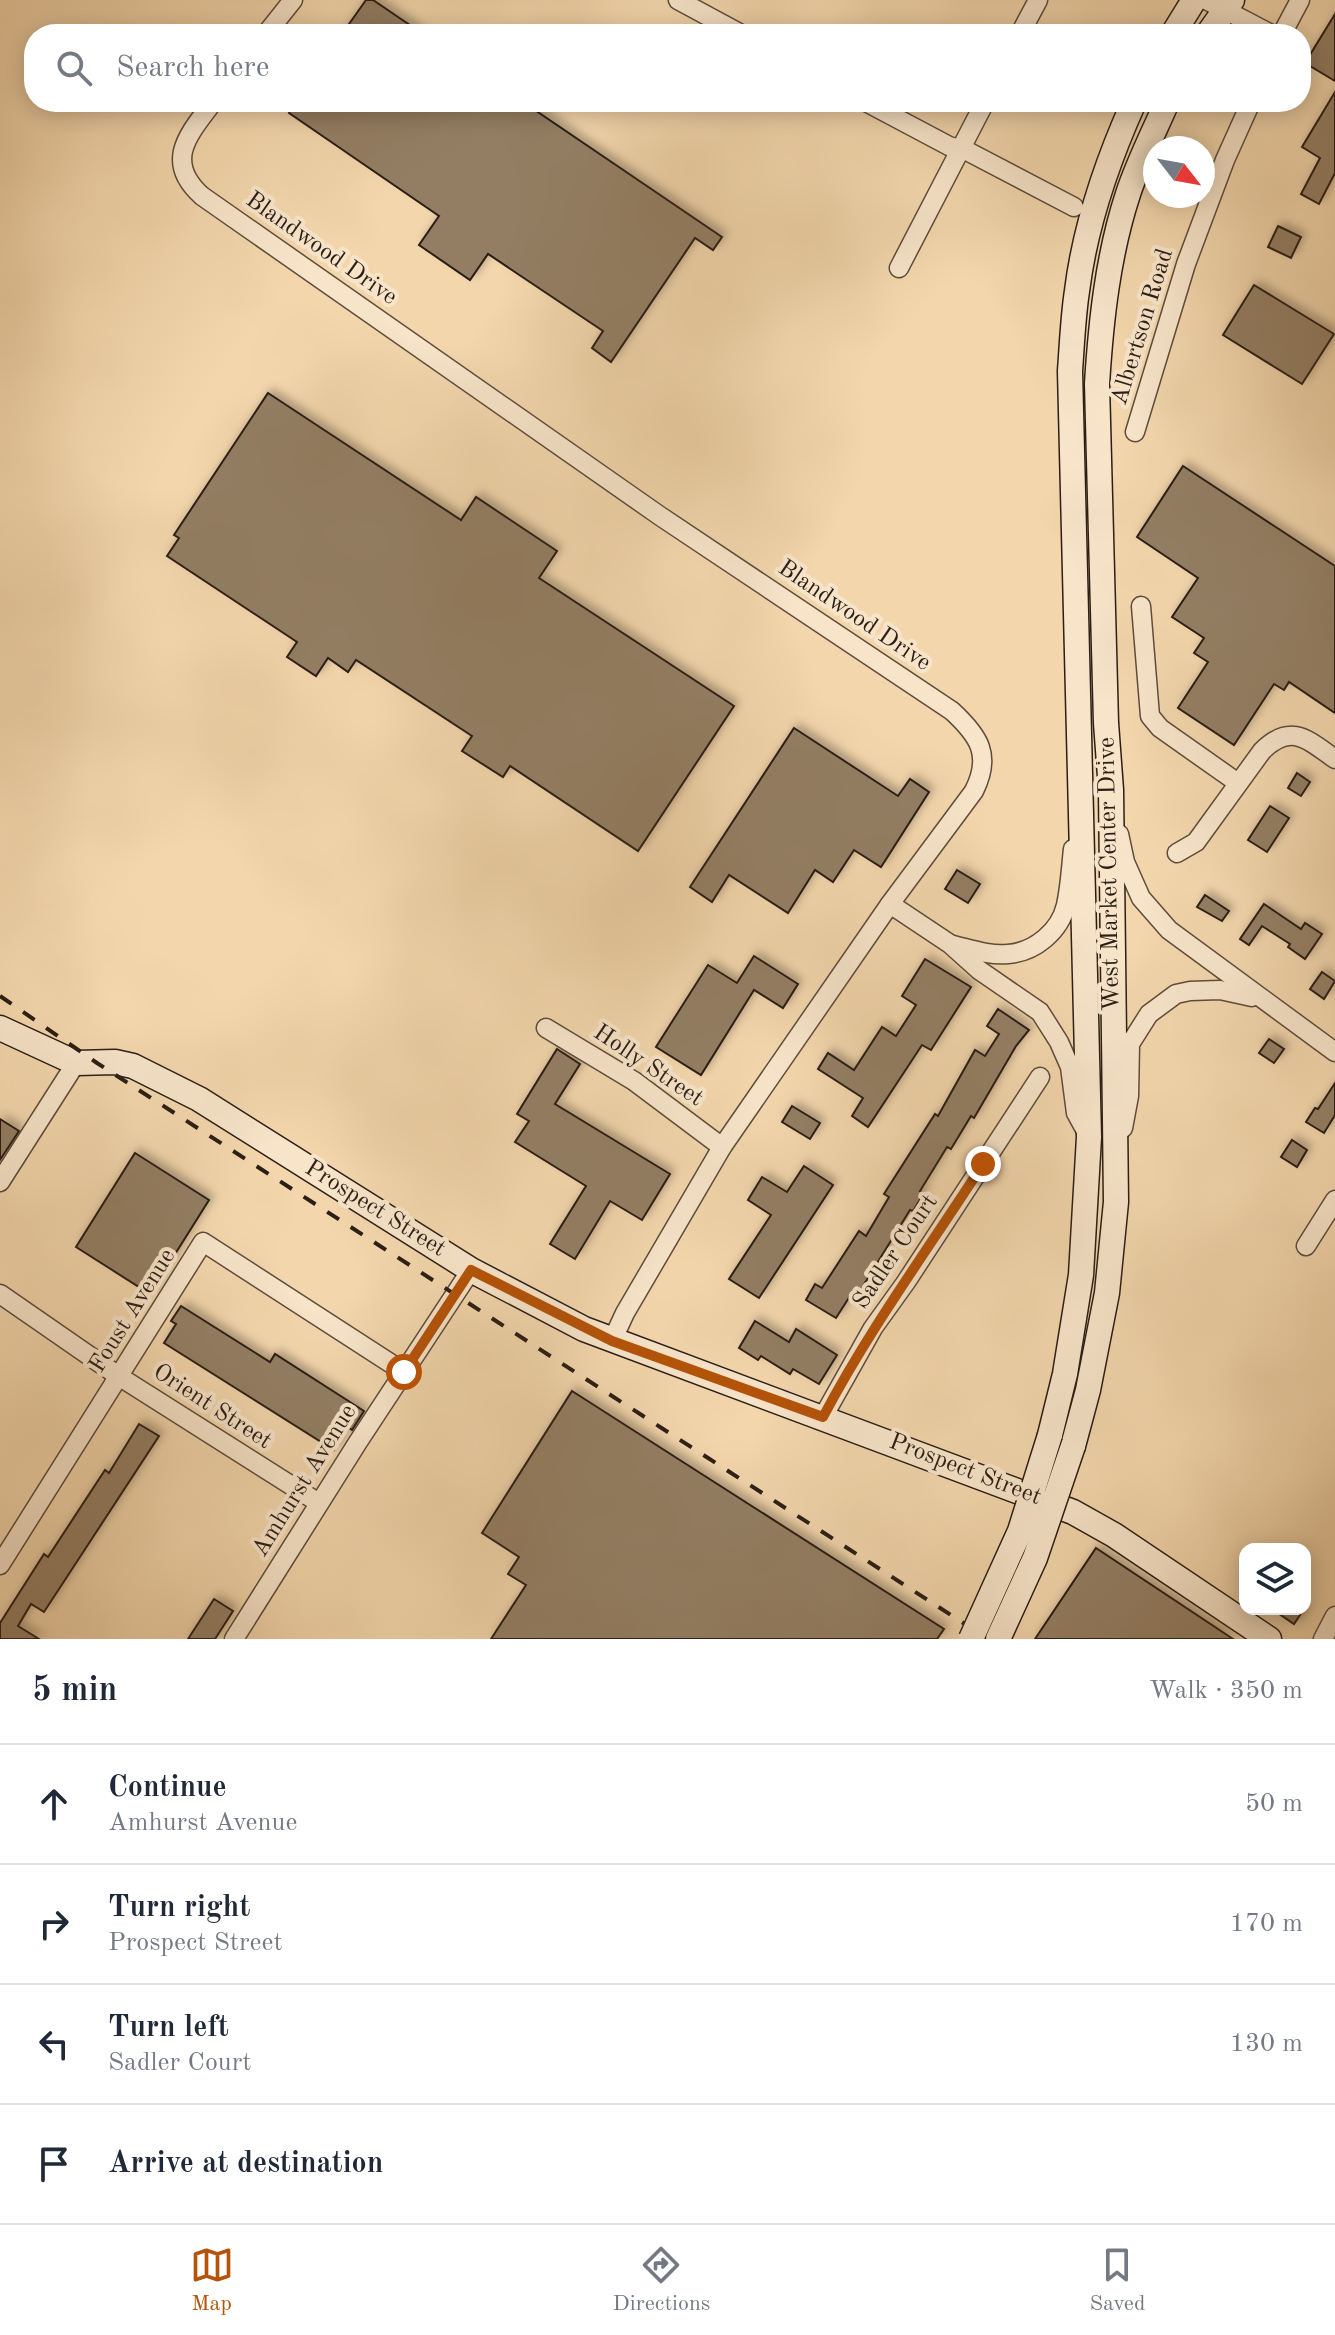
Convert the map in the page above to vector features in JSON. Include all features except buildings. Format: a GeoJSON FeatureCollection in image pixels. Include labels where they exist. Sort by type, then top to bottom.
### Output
{"type":"FeatureCollection","features":[{"type":"Feature","properties":{"kind":"main road"},"geometry":{"type":"LineString","coordinates":[[1179,24],[1194,0]]}},
{"type":"Feature","properties":{"kind":"main road"},"geometry":{"type":"LineString","coordinates":[[1212,24],[1220,3]]}},
{"type":"Feature","properties":{"kind":"main road","name":"West Market Center Drive"},"geometry":{"type":"LineString","coordinates":[[971,1639],[1020,1531],[1050,1435],[1065,1374],[1081,1275],[1089,1137],[1070,371],[1077,290],[1091,220],[1130,112]]}},
{"type":"Feature","properties":{"kind":"main road","name":"West Market Center Drive"},"geometry":{"type":"LineString","coordinates":[[998,1639],[1035,1558],[1073,1446],[1088,1390],[1107,1293],[1116,1202],[1111,790],[1106,723],[1097,384],[1101,329],[1115,240],[1125,203],[1163,112]]}},
{"type":"Feature","properties":{"kind":"main road","name":"Prospect Street"},"geometry":{"type":"LineString","coordinates":[[0,1028],[76,1063],[115,1062],[157,1076],[199,1099],[471,1270],[612,1341],[1073,1512],[1114,1535],[1269,1639]]}},
{"type":"Feature","properties":{"kind":"street"},"geometry":{"type":"LineString","coordinates":[[274,24],[293,0]]}},
{"type":"Feature","properties":{"kind":"street"},"geometry":{"type":"LineString","coordinates":[[678,0],[722,24]]}},
{"type":"Feature","properties":{"kind":"street"},"geometry":{"type":"LineString","coordinates":[[1025,24],[1038,0]]}},
{"type":"Feature","properties":{"kind":"street"},"geometry":{"type":"LineString","coordinates":[[1287,24],[1300,0]]}},
{"type":"Feature","properties":{"kind":"street"},"geometry":{"type":"LineString","coordinates":[[1220,3],[1255,24]]}},
{"type":"Feature","properties":{"kind":"street","name":"Blandwood Drive"},"geometry":{"type":"LineString","coordinates":[[205,112],[190,131],[182,153],[185,176],[202,196],[660,516],[952,711],[973,731],[983,759],[982,775],[974,791],[890,904],[722,1147],[625,1313],[612,1341]]}},
{"type":"Feature","properties":{"kind":"street"},"geometry":{"type":"LineString","coordinates":[[885,112],[1074,207]]}},
{"type":"Feature","properties":{"kind":"street"},"geometry":{"type":"LineString","coordinates":[[899,268],[980,112]]}},
{"type":"Feature","properties":{"kind":"street","name":"Albertson Road"},"geometry":{"type":"LineString","coordinates":[[1135,432],[1186,264],[1247,112]]}},
{"type":"Feature","properties":{"kind":"street"},"geometry":{"type":"LineString","coordinates":[[1141,606],[1150,716],[1160,728],[1238,783]]}},
{"type":"Feature","properties":{"kind":"street"},"geometry":{"type":"LineString","coordinates":[[1177,853],[1196,842],[1273,740],[1283,735],[1305,738],[1335,759]]}},
{"type":"Feature","properties":{"kind":"street"},"geometry":{"type":"LineString","coordinates":[[1111,790],[1125,862],[1141,898],[1169,930],[1335,1052]]}},
{"type":"Feature","properties":{"kind":"street"},"geometry":{"type":"LineString","coordinates":[[950,944],[1009,954],[1044,941],[1054,930],[1066,907],[1079,793]]}},
{"type":"Feature","properties":{"kind":"street"},"geometry":{"type":"LineString","coordinates":[[890,904],[950,944],[979,970],[1040,1012],[1070,1067],[1076,1113],[1089,1137]]}},
{"type":"Feature","properties":{"kind":"street"},"geometry":{"type":"LineString","coordinates":[[1115,1166],[1129,1096],[1130,1044],[1149,1014],[1176,994],[1190,991],[1220,990],[1262,1000]]}},
{"type":"Feature","properties":{"kind":"street","name":"Holly Street"},"geometry":{"type":"LineString","coordinates":[[546,1028],[634,1081],[722,1147]]}},
{"type":"Feature","properties":{"kind":"street"},"geometry":{"type":"LineString","coordinates":[[0,1182],[76,1063]]}},
{"type":"Feature","properties":{"kind":"street","name":"Sadler Court"},"geometry":{"type":"LineString","coordinates":[[823,1417],[873,1328],[1040,1077]]}},
{"type":"Feature","properties":{"kind":"street"},"geometry":{"type":"LineString","coordinates":[[1306,1246],[1335,1200]]}},
{"type":"Feature","properties":{"kind":"street","name":"Foust Avenue"},"geometry":{"type":"LineString","coordinates":[[0,1565],[203,1242],[404,1372]]}},
{"type":"Feature","properties":{"kind":"street","name":"Amhurst Avenue"},"geometry":{"type":"LineString","coordinates":[[234,1639],[471,1270]]}},
{"type":"Feature","properties":{"kind":"street","name":"Orient Street"},"geometry":{"type":"LineString","coordinates":[[0,1294],[120,1377],[319,1503]]}},
{"type":"Feature","properties":{"kind":"street"},"geometry":{"type":"LineString","coordinates":[[1323,1639],[1335,1616]]}},
{"type":"Feature","properties":{"kind":"railway"},"geometry":{"type":"LineString","coordinates":[[0,996],[97,1063],[988,1639]]}},
{"type":"Feature","properties":{"kind":"route"},"geometry":{"type":"LineString","coordinates":[[404,1372],[471,1270],[612,1341],[823,1417],[873,1328],[983,1164]]}}]}
